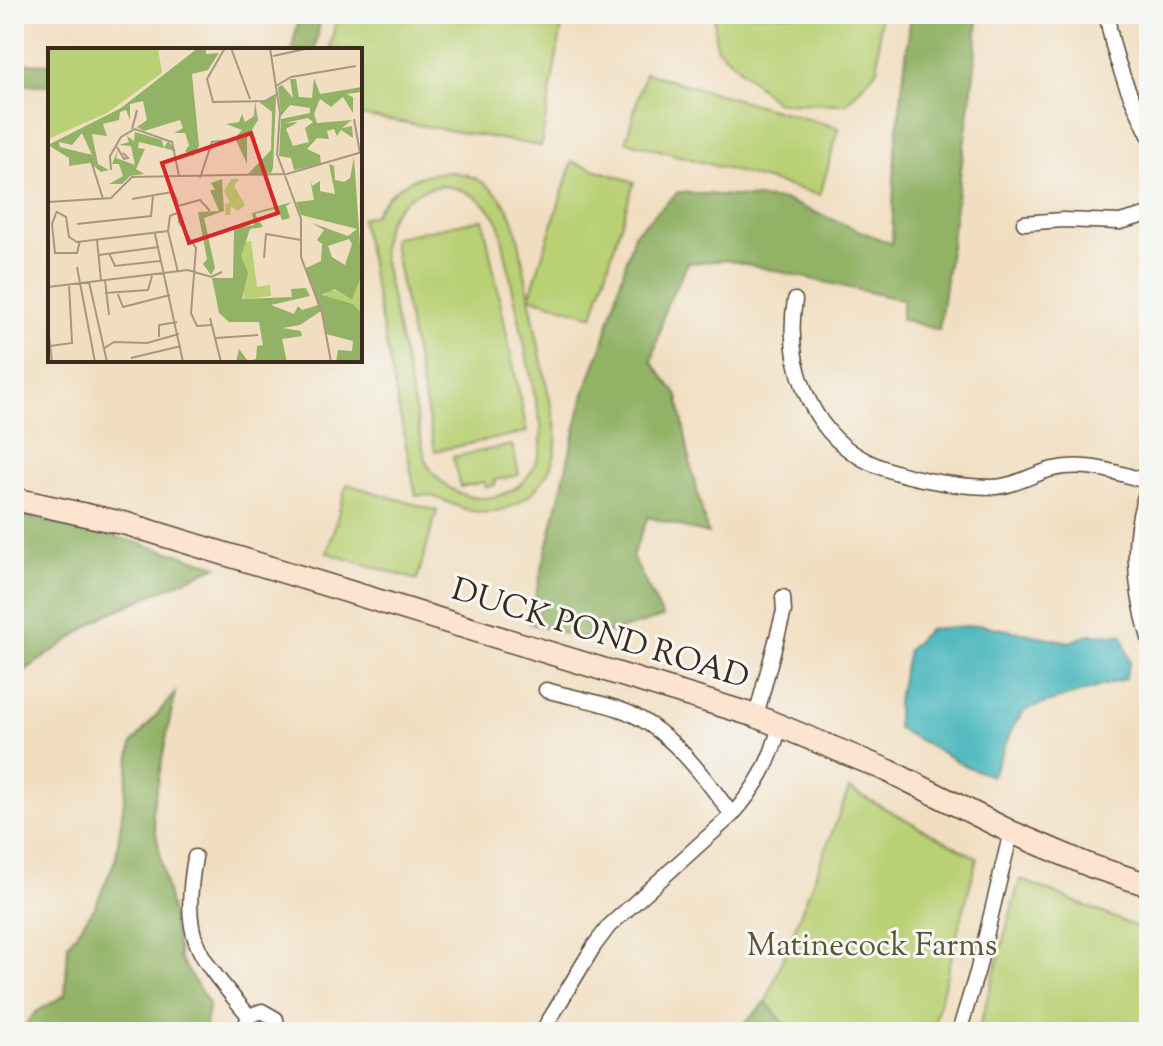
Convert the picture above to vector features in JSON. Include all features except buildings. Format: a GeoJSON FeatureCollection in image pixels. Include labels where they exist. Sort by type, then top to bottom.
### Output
{"type":"FeatureCollection","features":[{"type":"Feature","properties":{"kind":"street"},"geometry":{"type":"LineString","coordinates":[[1107,14],[1115,54],[1130,96],[1149,135]]}},
{"type":"Feature","properties":{"kind":"street"},"geometry":{"type":"LineString","coordinates":[[1024,223],[1062,220],[1120,222],[1149,214]]}},
{"type":"Feature","properties":{"kind":"street"},"geometry":{"type":"LineString","coordinates":[[795,300],[792,320],[800,380],[821,422],[861,458],[901,474],[989,487],[1020,481],[1052,469],[1080,465],[1149,484],[1140,508],[1135,554],[1140,608],[1149,638]]}},
{"type":"Feature","properties":{"kind":"street","name":"DUCK POND ROAD"},"geometry":{"type":"LineString","coordinates":[[14,499],[142,528],[756,716],[889,771],[1011,832],[1091,866],[1149,885]]}},
{"type":"Feature","properties":{"kind":"street"},"geometry":{"type":"LineString","coordinates":[[756,716],[784,611],[783,597]]}},
{"type":"Feature","properties":{"kind":"street"},"geometry":{"type":"LineString","coordinates":[[546,690],[623,710],[663,735],[702,773],[732,815]]}},
{"type":"Feature","properties":{"kind":"street"},"geometry":{"type":"LineString","coordinates":[[542,1032],[609,926],[732,815],[764,773],[780,725]]}},
{"type":"Feature","properties":{"kind":"street"},"geometry":{"type":"LineString","coordinates":[[959,1032],[978,969],[1011,832]]}},
{"type":"Feature","properties":{"kind":"street"},"geometry":{"type":"LineString","coordinates":[[195,857],[189,909],[198,949],[207,966],[249,1016]]}},
{"type":"Feature","properties":{"kind":"street"},"geometry":{"type":"LineString","coordinates":[[243,1032],[249,1016],[257,1012],[267,1012],[276,1019],[278,1032]]}},
{"type":"Feature","properties":{"kind":"green space"},"geometry":{"type":"Polygon","coordinates":[[[299,14],[321,14],[315,48],[292,48],[299,14]]]}},
{"type":"Feature","properties":{"kind":"green space"},"geometry":{"type":"Polygon","coordinates":[[[337,14],[564,14],[541,146],[362,115],[362,48],[330,48],[337,14]]]}},
{"type":"Feature","properties":{"kind":"green space"},"geometry":{"type":"Polygon","coordinates":[[[714,14],[880,14],[878,68],[846,104],[777,103],[716,47],[714,14]]]}},
{"type":"Feature","properties":{"kind":"green space"},"geometry":{"type":"Polygon","coordinates":[[[911,14],[978,14],[975,66],[939,330],[901,319],[903,300],[728,260],[688,263],[666,306],[652,362],[678,396],[708,534],[648,517],[632,556],[663,617],[584,640],[529,623],[584,394],[603,343],[634,234],[678,192],[785,200],[892,244],[895,151],[911,14]]]}},
{"type":"Feature","properties":{"kind":"green space"},"geometry":{"type":"Polygon","coordinates":[[[14,63],[48,64],[48,86],[14,84],[14,63]]]}},
{"type":"Feature","properties":{"kind":"green space"},"geometry":{"type":"Polygon","coordinates":[[[645,73],[839,128],[820,195],[626,141],[645,73]]]}},
{"type":"Feature","properties":{"kind":"green space"},"geometry":{"type":"Polygon","coordinates":[[[572,162],[634,182],[593,316],[529,297],[556,437],[552,464],[540,484],[523,500],[491,512],[469,510],[425,495],[416,496],[362,218],[374,215],[388,197],[405,183],[424,175],[444,172],[465,175],[483,183],[500,197],[512,217],[530,295],[572,162]],[[442,186],[416,193],[405,200],[396,209],[385,231],[383,258],[426,462],[442,482],[461,494],[481,498],[500,495],[518,486],[532,471],[540,450],[541,425],[499,223],[488,208],[460,189],[442,186]]]}},
{"type":"Feature","properties":{"kind":"green space"},"geometry":{"type":"Polygon","coordinates":[[[483,219],[527,432],[435,451],[392,238],[483,219]]]}},
{"type":"Feature","properties":{"kind":"green space"},"geometry":{"type":"Polygon","coordinates":[[[512,445],[519,475],[495,480],[495,485],[485,487],[484,482],[460,487],[453,457],[512,445]]]}},
{"type":"Feature","properties":{"kind":"green space"},"geometry":{"type":"Polygon","coordinates":[[[347,484],[437,511],[417,580],[327,553],[347,484]]]}},
{"type":"Feature","properties":{"kind":"green space"},"geometry":{"type":"Polygon","coordinates":[[[14,514],[132,541],[217,566],[104,616],[14,678],[14,514]]]}},
{"type":"Feature","properties":{"kind":"green space"},"geometry":{"type":"Polygon","coordinates":[[[175,693],[152,812],[180,959],[209,1004],[204,1032],[20,1032],[36,1012],[65,995],[68,944],[95,907],[116,858],[132,744],[175,693]]]}},
{"type":"Feature","properties":{"kind":"green space","name":"Matinecock Farms"},"geometry":{"type":"Polygon","coordinates":[[[849,789],[977,858],[932,1032],[736,1032],[766,1002],[849,789]]]}},
{"type":"Feature","properties":{"kind":"green space","name":"Matinecock Farms"},"geometry":{"type":"Polygon","coordinates":[[[1020,879],[1149,932],[1149,1032],[978,1032],[1020,879]]]}},
{"type":"Feature","properties":{"kind":"green space"},"geometry":{"type":"Polygon","coordinates":[[[766,1002],[791,1032],[736,1032],[766,1002]]]}},
{"type":"Feature","properties":{"kind":"water"},"geometry":{"type":"Polygon","coordinates":[[[982,625],[1070,642],[1091,634],[1122,635],[1130,662],[1125,679],[1027,709],[1011,731],[991,776],[968,767],[897,728],[897,702],[908,650],[929,629],[982,625]]]}}]}
